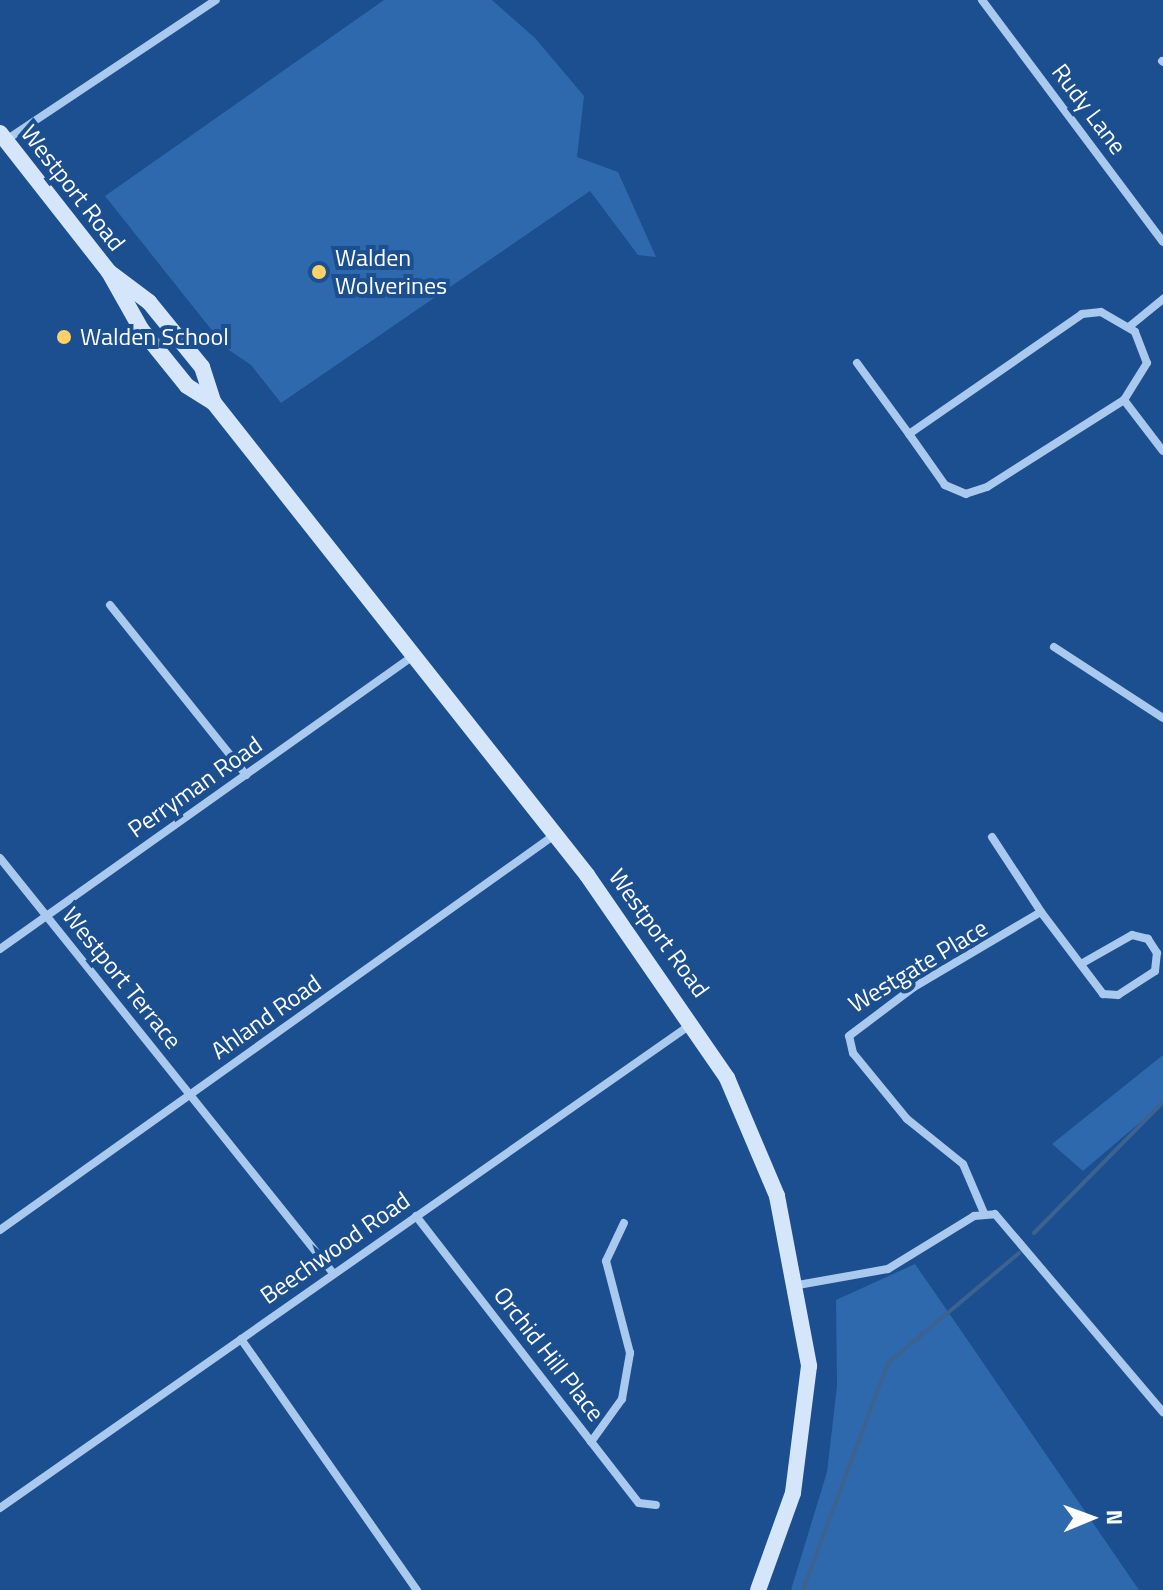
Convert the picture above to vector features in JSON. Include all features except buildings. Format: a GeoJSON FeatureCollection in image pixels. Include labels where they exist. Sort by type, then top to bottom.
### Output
{"type":"FeatureCollection","features":[{"type":"Feature","properties":{"kind":"main road","name":"Westport Road"},"geometry":{"type":"LineString","coordinates":[[3,137],[109,272],[141,329],[187,386],[214,403],[553,836],[694,1023],[760,1149],[798,1285],[808,1414],[782,1534],[758,1590]]}},
{"type":"Feature","properties":{"kind":"main road","name":"Westport Road"},"geometry":{"type":"LineString","coordinates":[[109,272],[149,302],[202,367],[214,403]]}},
{"type":"Feature","properties":{"kind":"street"},"geometry":{"type":"LineString","coordinates":[[3,137],[216,0]]}},
{"type":"Feature","properties":{"kind":"street","name":"Rudy Lane"},"geometry":{"type":"LineString","coordinates":[[982,0],[1163,242]]}},
{"type":"Feature","properties":{"kind":"street"},"geometry":{"type":"LineString","coordinates":[[1130,326],[1163,299]]}},
{"type":"Feature","properties":{"kind":"street"},"geometry":{"type":"LineString","coordinates":[[857,363],[935,475],[966,494],[1124,400],[1147,363],[1130,326],[1101,312],[1082,314],[909,434]]}},
{"type":"Feature","properties":{"kind":"street"},"geometry":{"type":"LineString","coordinates":[[1124,400],[1163,451]]}},
{"type":"Feature","properties":{"kind":"street"},"geometry":{"type":"LineString","coordinates":[[110,605],[246,775]]}},
{"type":"Feature","properties":{"kind":"street"},"geometry":{"type":"LineString","coordinates":[[1054,647],[1163,718]]}},
{"type":"Feature","properties":{"kind":"street","name":"Perryman Road"},"geometry":{"type":"LineString","coordinates":[[0,949],[413,656]]}},
{"type":"Feature","properties":{"kind":"street","name":"Ahland Road"},"geometry":{"type":"LineString","coordinates":[[0,1230],[553,836]]}},
{"type":"Feature","properties":{"kind":"street"},"geometry":{"type":"LineString","coordinates":[[992,837],[1041,912],[1103,994],[1118,995],[1155,971],[1157,953],[1148,939],[1132,935],[1081,964]]}},
{"type":"Feature","properties":{"kind":"street","name":"Westport Terrace"},"geometry":{"type":"LineString","coordinates":[[0,858],[333,1273]]}},
{"type":"Feature","properties":{"kind":"street","name":"Westgate Place"},"geometry":{"type":"LineString","coordinates":[[984,1213],[963,1164],[907,1119],[853,1053],[849,1036],[914,987],[1041,912]]}},
{"type":"Feature","properties":{"kind":"street","name":"Beechwood Road"},"geometry":{"type":"LineString","coordinates":[[0,1508],[694,1023]]}},
{"type":"Feature","properties":{"kind":"street"},"geometry":{"type":"LineString","coordinates":[[798,1285],[888,1269],[984,1213],[1014,1228],[1163,1412]]}},
{"type":"Feature","properties":{"kind":"street","name":"Orchid Hill Place"},"geometry":{"type":"LineString","coordinates":[[416,1216],[639,1503],[656,1505]]}},
{"type":"Feature","properties":{"kind":"street"},"geometry":{"type":"LineString","coordinates":[[591,1442],[622,1399],[630,1353],[606,1261],[624,1223]]}},
{"type":"Feature","properties":{"kind":"street"},"geometry":{"type":"LineString","coordinates":[[241,1339],[417,1590]]}},
{"type":"Feature","properties":{"kind":"shaded area","name":"Walden Wolverines"},"geometry":{"type":"Polygon","coordinates":[[[384,0],[492,0],[535,38],[584,96],[577,157],[618,172],[656,257],[638,255],[590,191],[281,403],[251,365],[226,348],[105,196],[384,0]]]}},
{"type":"Feature","properties":{"kind":"shaded area"},"geometry":{"type":"Polygon","coordinates":[[[1163,1055],[1163,1103],[1083,1171],[1052,1144],[1163,1055]]]}},
{"type":"Feature","properties":{"kind":"shaded area"},"geometry":{"type":"Polygon","coordinates":[[[915,1264],[1139,1590],[791,1590],[827,1472],[837,1386],[836,1300],[915,1264]]]}},
{"type":"Feature","properties":{"kind":"waterway"},"geometry":{"type":"LineString","coordinates":[[1034,1233],[1163,1102]]}},
{"type":"Feature","properties":{"kind":"waterway"},"geometry":{"type":"LineString","coordinates":[[803,1590],[888,1363],[1019,1253]]}},
{"type":"Feature","properties":{"kind":"place","name":"Walden Wolverines"},"geometry":{"type":"Point","coordinates":[319,272]}},
{"type":"Feature","properties":{"kind":"place","name":"Walden School"},"geometry":{"type":"Point","coordinates":[64,337]}}]}
